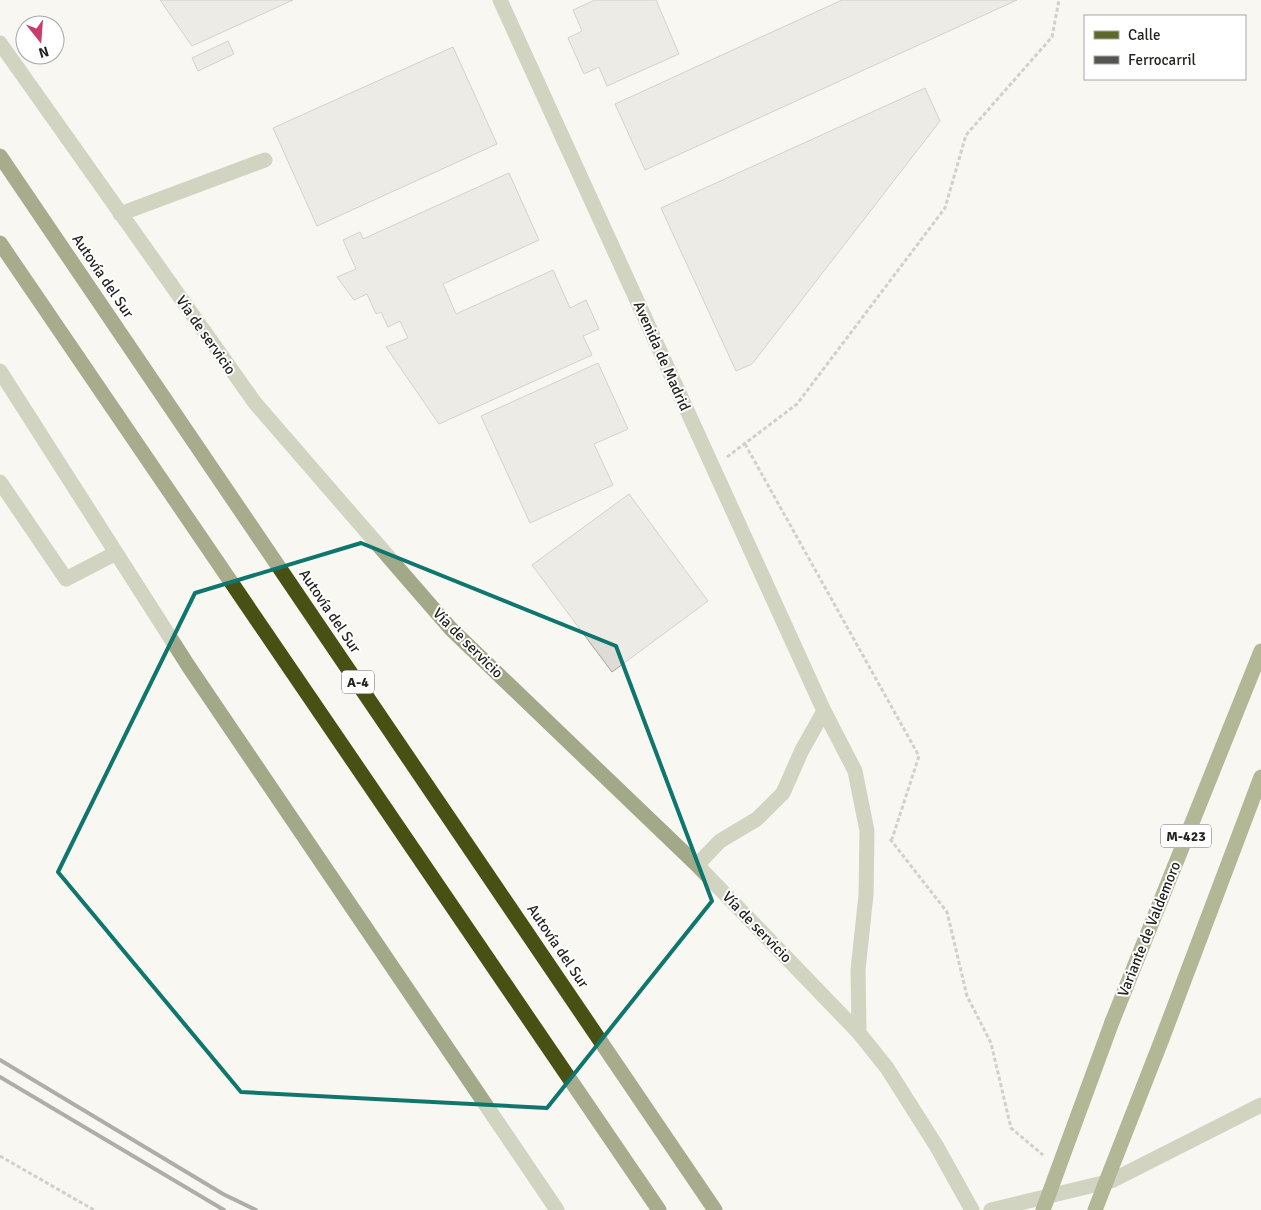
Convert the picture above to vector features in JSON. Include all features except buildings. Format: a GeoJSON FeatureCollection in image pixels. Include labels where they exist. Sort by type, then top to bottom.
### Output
{"type":"FeatureCollection","features":[{"type":"Feature","properties":{"kind":"highway","name":"Autovía del Sur"},"geometry":{"type":"LineString","coordinates":[[0,156],[714,1210]]}},
{"type":"Feature","properties":{"kind":"highway"},"geometry":{"type":"LineString","coordinates":[[0,243],[660,1210]]}},
{"type":"Feature","properties":{"kind":"main road","name":"Variante de Valdemoro"},"geometry":{"type":"LineString","coordinates":[[1043,1210],[1112,1022],[1261,651]]}},
{"type":"Feature","properties":{"kind":"main road","name":"M-423"},"geometry":{"type":"LineString","coordinates":[[1095,1210],[1261,777]]}},
{"type":"Feature","properties":{"kind":"street","name":"Avenida de Madrid"},"geometry":{"type":"LineString","coordinates":[[500,0],[824,711],[856,771],[867,838],[866,895],[858,970],[859,1033]]}},
{"type":"Feature","properties":{"kind":"street","name":"Vía de servicio"},"geometry":{"type":"LineString","coordinates":[[0,43],[255,403],[451,629],[697,865],[859,1033],[887,1068],[937,1148],[972,1210]]}},
{"type":"Feature","properties":{"kind":"street"},"geometry":{"type":"LineString","coordinates":[[120,214],[265,160]]}},
{"type":"Feature","properties":{"kind":"street"},"geometry":{"type":"LineString","coordinates":[[0,371],[189,667],[557,1210]]}},
{"type":"Feature","properties":{"kind":"street"},"geometry":{"type":"LineString","coordinates":[[1,487],[66,579],[116,553]]}},
{"type":"Feature","properties":{"kind":"street"},"geometry":{"type":"LineString","coordinates":[[697,865],[720,841],[756,819],[783,793],[802,750],[824,711]]}},
{"type":"Feature","properties":{"kind":"street"},"geometry":{"type":"LineString","coordinates":[[991,1210],[1111,1181],[1261,1105]]}},
{"type":"Feature","properties":{"kind":"path"},"geometry":{"type":"LineString","coordinates":[[713,468],[797,404],[945,208],[966,135],[1052,37],[1059,0]]}},
{"type":"Feature","properties":{"kind":"path"},"geometry":{"type":"LineString","coordinates":[[745,444],[920,756],[892,839]]}},
{"type":"Feature","properties":{"kind":"path"},"geometry":{"type":"LineString","coordinates":[[867,838],[892,839]]}},
{"type":"Feature","properties":{"kind":"path"},"geometry":{"type":"LineString","coordinates":[[892,839],[947,912],[967,996],[991,1043],[1011,1128],[1046,1158]]}},
{"type":"Feature","properties":{"kind":"path"},"geometry":{"type":"LineString","coordinates":[[0,1156],[94,1210]]}},
{"type":"Feature","properties":{"kind":"highlighted area"},"geometry":{"type":"Polygon","coordinates":[[[361,543],[616,646],[712,901],[547,1108],[241,1092],[58,872],[195,593],[361,543]]]}},
{"type":"Feature","properties":{"kind":"railway"},"geometry":{"type":"LineString","coordinates":[[0,1060],[223,1194],[256,1210]]}},
{"type":"Feature","properties":{"kind":"railway"},"geometry":{"type":"LineString","coordinates":[[0,1077],[224,1210]]}}]}
